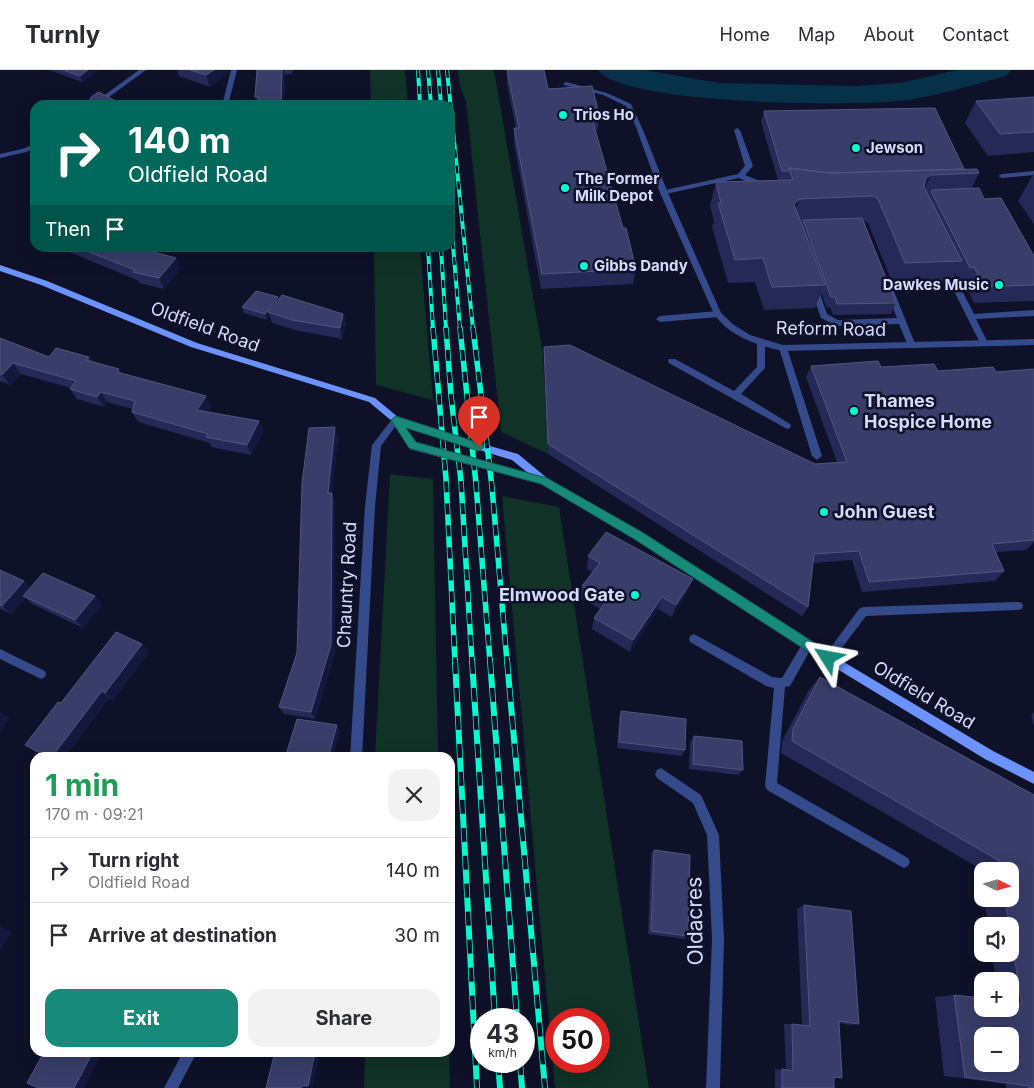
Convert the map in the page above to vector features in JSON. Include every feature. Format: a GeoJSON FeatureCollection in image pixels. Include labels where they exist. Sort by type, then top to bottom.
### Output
{"type":"FeatureCollection","features":[{"type":"Feature","properties":{"kind":"main road","name":"Oldfield Road"},"geometry":{"type":"LineString","coordinates":[[0,268],[44,283],[194,345],[372,400],[396,420],[413,446],[544,481]]}},
{"type":"Feature","properties":{"kind":"main road","name":"Oldfield Road"},"geometry":{"type":"LineString","coordinates":[[396,420],[515,457],[544,481],[638,535],[828,658],[989,755],[1034,778]]}},
{"type":"Feature","properties":{"kind":"street"},"geometry":{"type":"LineString","coordinates":[[101,100],[142,70]]}},
{"type":"Feature","properties":{"kind":"street"},"geometry":{"type":"LineString","coordinates":[[226,100],[234,70]]}},
{"type":"Feature","properties":{"kind":"street","name":"Reform Road"},"geometry":{"type":"LineString","coordinates":[[566,84],[605,94],[629,105],[664,193],[718,314],[725,323],[761,344],[783,348],[1034,342]]}},
{"type":"Feature","properties":{"kind":"street"},"geometry":{"type":"LineString","coordinates":[[737,130],[749,166],[740,176]]}},
{"type":"Feature","properties":{"kind":"street"},"geometry":{"type":"LineString","coordinates":[[0,156],[30,148]]}},
{"type":"Feature","properties":{"kind":"street"},"geometry":{"type":"LineString","coordinates":[[1002,176],[1034,173]]}},
{"type":"Feature","properties":{"kind":"street"},"geometry":{"type":"LineString","coordinates":[[664,193],[740,176],[770,188]]}},
{"type":"Feature","properties":{"kind":"street"},"geometry":{"type":"LineString","coordinates":[[944,263],[984,343]]}},
{"type":"Feature","properties":{"kind":"street"},"geometry":{"type":"LineString","coordinates":[[812,280],[824,316],[838,323],[902,321]]}},
{"type":"Feature","properties":{"kind":"street"},"geometry":{"type":"LineString","coordinates":[[888,286],[912,346]]}},
{"type":"Feature","properties":{"kind":"street"},"geometry":{"type":"LineString","coordinates":[[970,316],[1034,313]]}},
{"type":"Feature","properties":{"kind":"street"},"geometry":{"type":"LineString","coordinates":[[660,319],[718,314]]}},
{"type":"Feature","properties":{"kind":"street"},"geometry":{"type":"LineString","coordinates":[[735,395],[761,368],[761,344]]}},
{"type":"Feature","properties":{"kind":"street"},"geometry":{"type":"LineString","coordinates":[[783,348],[817,456]]}},
{"type":"Feature","properties":{"kind":"street"},"geometry":{"type":"LineString","coordinates":[[672,361],[735,395],[786,426]]}},
{"type":"Feature","properties":{"kind":"street","name":"Chauntry Road"},"geometry":{"type":"LineString","coordinates":[[356,752],[370,506],[377,445],[396,420]]}},
{"type":"Feature","properties":{"kind":"street"},"geometry":{"type":"LineString","coordinates":[[828,658],[863,612],[1018,606]]}},
{"type":"Feature","properties":{"kind":"street"},"geometry":{"type":"LineString","coordinates":[[694,639],[770,682],[780,684],[786,682],[808,644]]}},
{"type":"Feature","properties":{"kind":"street"},"geometry":{"type":"LineString","coordinates":[[0,654],[41,674]]}},
{"type":"Feature","properties":{"kind":"street"},"geometry":{"type":"LineString","coordinates":[[780,684],[771,786],[904,862]]}},
{"type":"Feature","properties":{"kind":"street","name":"Oldacres"},"geometry":{"type":"LineString","coordinates":[[662,774],[697,799],[713,835],[718,939],[713,1088]]}},
{"type":"Feature","properties":{"kind":"street"},"geometry":{"type":"LineString","coordinates":[[171,1088],[188,1057]]}},
{"type":"Feature","properties":{"kind":"green space"},"geometry":{"type":"Polygon","coordinates":[[[370,70],[405,70],[408,100],[371,100],[370,70]]]}},
{"type":"Feature","properties":{"kind":"green space"},"geometry":{"type":"Polygon","coordinates":[[[458,70],[494,70],[543,354],[548,454],[501,432],[466,101],[460,86],[458,70]]]}},
{"type":"Feature","properties":{"kind":"green space"},"geometry":{"type":"Polygon","coordinates":[[[374,252],[420,252],[433,400],[376,385],[374,252]]]}},
{"type":"Feature","properties":{"kind":"green space"},"geometry":{"type":"Polygon","coordinates":[[[390,474],[433,479],[438,752],[375,752],[390,474]]]}},
{"type":"Feature","properties":{"kind":"green space"},"geometry":{"type":"Polygon","coordinates":[[[502,496],[559,507],[649,1088],[555,1088],[554,1073],[610,1073],[610,1008],[548,1008],[502,496]]]}},
{"type":"Feature","properties":{"kind":"green space"},"geometry":{"type":"Polygon","coordinates":[[[365,1057],[449,1057],[450,1088],[364,1088],[365,1057]]]}},
{"type":"Feature","properties":{"kind":"building"},"geometry":{"type":"Polygon","coordinates":[[[63,70],[88,70],[80,76],[63,70]]]}},
{"type":"Feature","properties":{"kind":"building"},"geometry":{"type":"Polygon","coordinates":[[[190,70],[214,70],[206,75],[190,70]]]}},
{"type":"Feature","properties":{"kind":"building"},"geometry":{"type":"Polygon","coordinates":[[[257,70],[282,70],[281,100],[259,100],[259,97],[255,97],[257,70]]]}},
{"type":"Feature","properties":{"kind":"building"},"geometry":{"type":"Polygon","coordinates":[[[507,70],[544,70],[548,89],[592,86],[599,114],[591,115],[623,228],[626,228],[636,269],[542,274],[514,128],[519,128],[507,70]]]}},
{"type":"Feature","properties":{"kind":"building"},"geometry":{"type":"Polygon","coordinates":[[[99,92],[114,100],[89,100],[99,92]]]}},
{"type":"Feature","properties":{"kind":"building"},"geometry":{"type":"Polygon","coordinates":[[[1034,97],[1034,132],[1000,134],[976,101],[1034,97]]]}},
{"type":"Feature","properties":{"kind":"building","name":"Jewson"},"geometry":{"type":"Polygon","coordinates":[[[935,108],[964,169],[830,173],[789,168],[788,171],[782,171],[764,111],[935,108]]]}},
{"type":"Feature","properties":{"kind":"building"},"geometry":{"type":"Polygon","coordinates":[[[789,168],[830,173],[977,169],[979,173],[931,175],[926,178],[924,187],[962,261],[905,263],[878,199],[873,196],[800,199],[794,204],[825,285],[772,287],[763,258],[735,260],[718,203],[721,203],[716,182],[793,180],[789,168]]]}},
{"type":"Feature","properties":{"kind":"building"},"geometry":{"type":"Polygon","coordinates":[[[979,188],[984,199],[1001,198],[1034,256],[1034,285],[984,287],[974,267],[970,268],[932,190],[979,188]]]}},
{"type":"Feature","properties":{"kind":"building"},"geometry":{"type":"Polygon","coordinates":[[[862,218],[896,303],[837,304],[835,297],[831,297],[803,220],[862,218]]]}},
{"type":"Feature","properties":{"kind":"building"},"geometry":{"type":"Polygon","coordinates":[[[89,252],[154,252],[176,258],[159,278],[133,272],[135,270],[89,252]]]}},
{"type":"Feature","properties":{"kind":"building"},"geometry":{"type":"Polygon","coordinates":[[[256,291],[278,297],[265,314],[242,307],[256,291]]]}},
{"type":"Feature","properties":{"kind":"building"},"geometry":{"type":"Polygon","coordinates":[[[282,295],[343,314],[340,328],[292,320],[268,312],[282,295]]]}},
{"type":"Feature","properties":{"kind":"building"},"geometry":{"type":"Polygon","coordinates":[[[0,338],[49,357],[56,348],[89,357],[86,360],[119,369],[117,372],[206,396],[197,410],[259,421],[247,445],[206,437],[208,434],[132,412],[135,401],[101,392],[97,397],[70,389],[76,381],[13,363],[2,375],[0,374],[0,338]]]}},
{"type":"Feature","properties":{"kind":"building","name":"John Guest"},"geometry":{"type":"Polygon","coordinates":[[[570,345],[815,464],[847,462],[811,366],[878,361],[881,367],[934,364],[938,371],[993,367],[996,372],[1034,369],[1034,531],[1032,531],[1034,540],[992,544],[1004,571],[869,582],[859,551],[814,554],[808,607],[548,444],[544,347],[570,345]]]}},
{"type":"Feature","properties":{"kind":"building"},"geometry":{"type":"Polygon","coordinates":[[[335,427],[328,493],[332,493],[331,645],[311,712],[279,707],[297,653],[302,483],[309,428],[335,427]]]}},
{"type":"Feature","properties":{"kind":"building","name":"Elmwood Gate"},"geometry":{"type":"Polygon","coordinates":[[[606,532],[693,579],[676,605],[662,597],[633,640],[594,618],[607,600],[582,586],[600,563],[588,556],[606,532]]]}},
{"type":"Feature","properties":{"kind":"building"},"geometry":{"type":"Polygon","coordinates":[[[0,570],[24,581],[2,606],[0,605],[0,570]]]}},
{"type":"Feature","properties":{"kind":"building"},"geometry":{"type":"Polygon","coordinates":[[[43,573],[95,596],[75,620],[23,596],[43,573]]]}},
{"type":"Feature","properties":{"kind":"building"},"geometry":{"type":"Polygon","coordinates":[[[116,632],[142,644],[105,693],[102,691],[56,752],[38,752],[25,745],[58,702],[61,703],[116,632]]]}},
{"type":"Feature","properties":{"kind":"building"},"geometry":{"type":"Polygon","coordinates":[[[820,677],[1034,795],[1034,1088],[965,1077],[954,995],[974,997],[974,1017],[1019,1017],[1019,1004],[1022,1004],[1019,972],[1017,972],[1015,962],[1019,962],[1019,917],[1008,917],[1006,908],[1019,908],[1019,862],[998,862],[998,860],[792,741],[793,729],[820,677]]]}},
{"type":"Feature","properties":{"kind":"building"},"geometry":{"type":"Polygon","coordinates":[[[621,711],[686,719],[685,750],[619,742],[621,711]]]}},
{"type":"Feature","properties":{"kind":"building"},"geometry":{"type":"Polygon","coordinates":[[[297,719],[337,725],[330,752],[287,752],[297,719]]]}},
{"type":"Feature","properties":{"kind":"building"},"geometry":{"type":"Polygon","coordinates":[[[694,736],[742,741],[743,770],[693,764],[694,736]]]}},
{"type":"Feature","properties":{"kind":"building"},"geometry":{"type":"Polygon","coordinates":[[[654,850],[690,855],[688,936],[651,931],[654,850]]]}},
{"type":"Feature","properties":{"kind":"building"},"geometry":{"type":"Polygon","coordinates":[[[804,905],[851,911],[859,1024],[839,1021],[842,1078],[834,1077],[834,1088],[782,1088],[782,1069],[793,1071],[792,1024],[810,1026],[804,905]]]}},
{"type":"Feature","properties":{"kind":"building"},"geometry":{"type":"Polygon","coordinates":[[[41,1057],[90,1057],[74,1088],[38,1088],[27,1083],[41,1057]]]}},
{"type":"Feature","properties":{"kind":"building"},"geometry":{"type":"Polygon","coordinates":[[[274,1057],[314,1057],[308,1086],[302,1086],[301,1088],[266,1088],[274,1057]]]}},
{"type":"Feature","properties":{"kind":"waterway"},"geometry":{"type":"LineString","coordinates":[[613,70],[647,80],[719,92],[855,95],[901,92],[996,70]]}},
{"type":"Feature","properties":{"kind":"railway"},"geometry":{"type":"LineString","coordinates":[[418,70],[420,100]]}},
{"type":"Feature","properties":{"kind":"railway"},"geometry":{"type":"LineString","coordinates":[[428,70],[431,100]]}},
{"type":"Feature","properties":{"kind":"railway"},"geometry":{"type":"LineString","coordinates":[[438,70],[441,100]]}},
{"type":"Feature","properties":{"kind":"railway"},"geometry":{"type":"LineString","coordinates":[[447,70],[450,100]]}},
{"type":"Feature","properties":{"kind":"railway"},"geometry":{"type":"LineString","coordinates":[[455,150],[473,329]]}},
{"type":"Feature","properties":{"kind":"railway"},"geometry":{"type":"LineString","coordinates":[[428,252],[433,329]]}},
{"type":"Feature","properties":{"kind":"railway"},"geometry":{"type":"LineString","coordinates":[[441,252],[446,329]]}},
{"type":"Feature","properties":{"kind":"railway"},"geometry":{"type":"LineString","coordinates":[[454,252],[460,329]]}},
{"type":"Feature","properties":{"kind":"railway"},"geometry":{"type":"LineString","coordinates":[[433,328],[446,479],[455,662]]}},
{"type":"Feature","properties":{"kind":"railway"},"geometry":{"type":"LineString","coordinates":[[446,328],[451,396],[461,481],[472,662]]}},
{"type":"Feature","properties":{"kind":"railway"},"geometry":{"type":"LineString","coordinates":[[460,328],[476,484],[490,662]]}},
{"type":"Feature","properties":{"kind":"railway"},"geometry":{"type":"LineString","coordinates":[[473,328],[492,487],[507,662]]}},
{"type":"Feature","properties":{"kind":"railway"},"geometry":{"type":"LineString","coordinates":[[455,660],[477,1088]]}},
{"type":"Feature","properties":{"kind":"railway"},"geometry":{"type":"LineString","coordinates":[[472,660],[494,1008]]}},
{"type":"Feature","properties":{"kind":"railway"},"geometry":{"type":"LineString","coordinates":[[490,660],[516,1008]]}},
{"type":"Feature","properties":{"kind":"railway"},"geometry":{"type":"LineString","coordinates":[[507,660],[545,1088]]}},
{"type":"Feature","properties":{"kind":"railway"},"geometry":{"type":"LineString","coordinates":[[499,1073],[500,1088]]}},
{"type":"Feature","properties":{"kind":"railway"},"geometry":{"type":"LineString","coordinates":[[521,1073],[522,1088]]}},
{"type":"Feature","properties":{"kind":"place","name":"Trios Ho"},"geometry":{"type":"Point","coordinates":[563,115]}},
{"type":"Feature","properties":{"kind":"place","name":"Jewson"},"geometry":{"type":"Point","coordinates":[856,148]}},
{"type":"Feature","properties":{"kind":"place","name":"The Former Milk Depot"},"geometry":{"type":"Point","coordinates":[565,188]}},
{"type":"Feature","properties":{"kind":"place","name":"Gibbs Dandy"},"geometry":{"type":"Point","coordinates":[584,266]}},
{"type":"Feature","properties":{"kind":"place","name":"Dawkes Music"},"geometry":{"type":"Point","coordinates":[999,285]}},
{"type":"Feature","properties":{"kind":"place","name":"Thames Hospice Home"},"geometry":{"type":"Point","coordinates":[854,411]}},
{"type":"Feature","properties":{"kind":"place","name":"John Guest"},"geometry":{"type":"Point","coordinates":[824,512]}},
{"type":"Feature","properties":{"kind":"place","name":"Elmwood Gate"},"geometry":{"type":"Point","coordinates":[635,595]}},
{"type":"Feature","properties":{"kind":"route"},"geometry":{"type":"LineString","coordinates":[[479,447],[396,420],[413,446],[544,481],[638,535],[828,658]]}}]}
